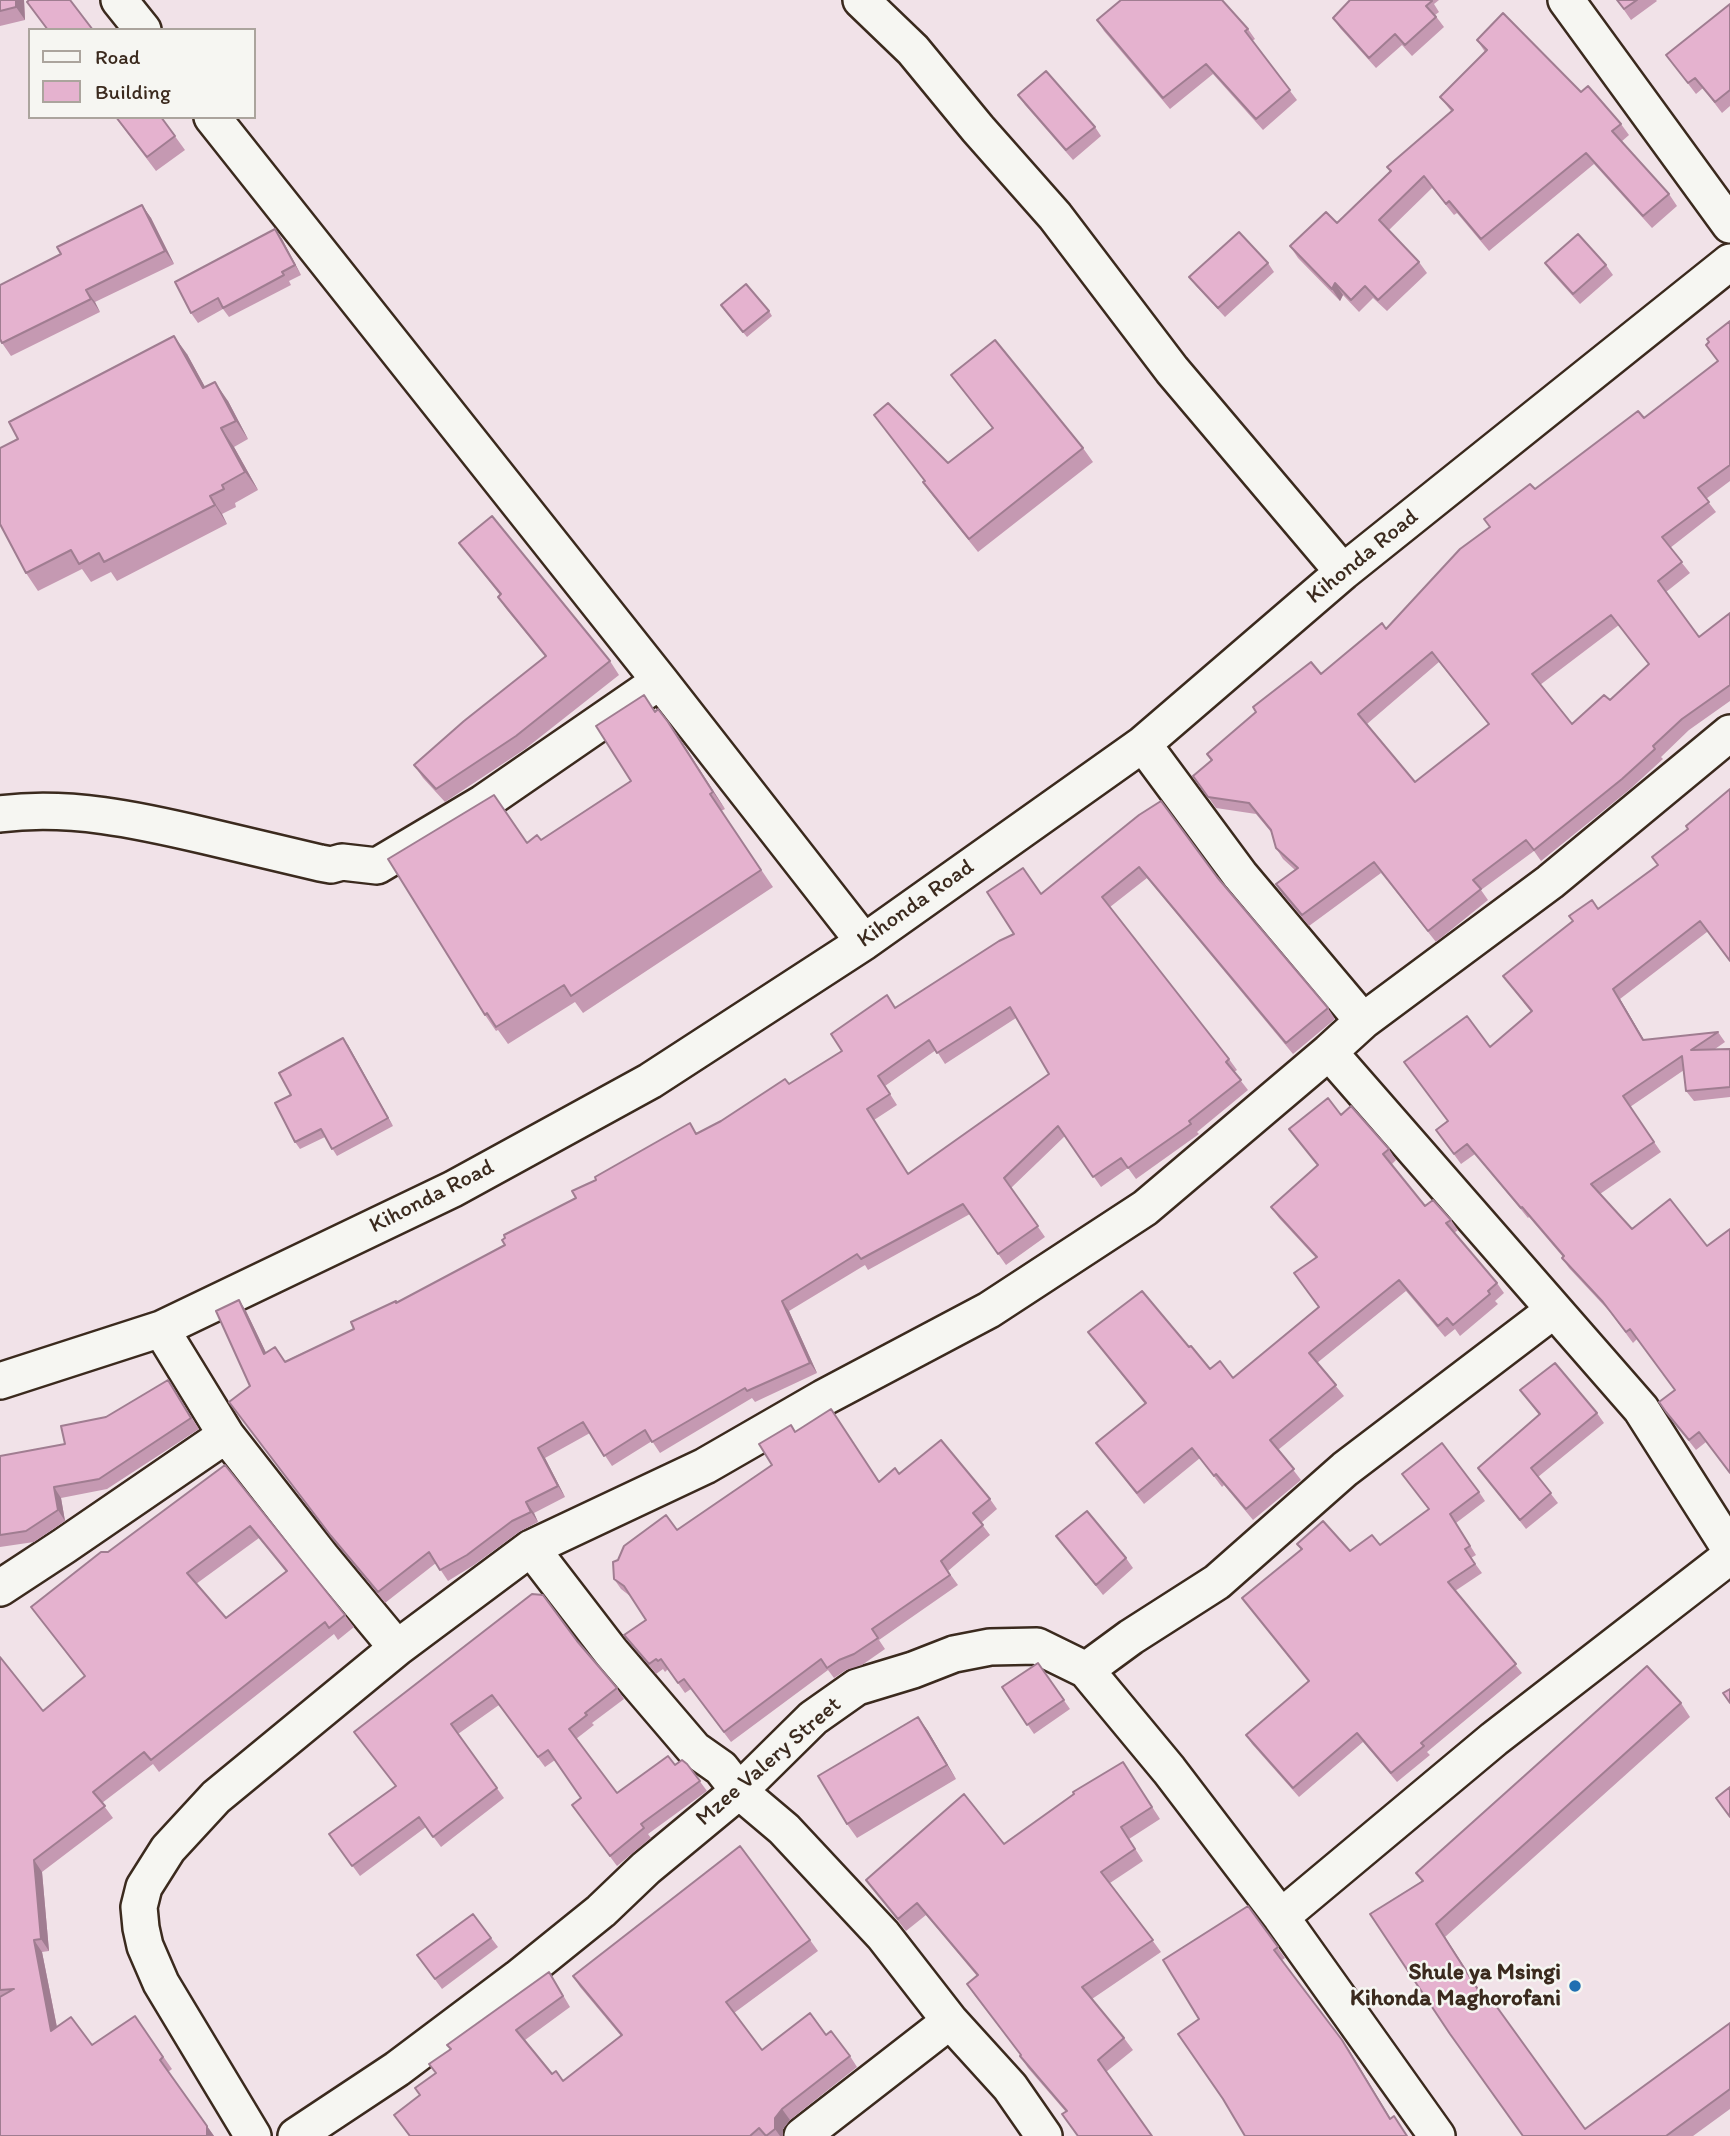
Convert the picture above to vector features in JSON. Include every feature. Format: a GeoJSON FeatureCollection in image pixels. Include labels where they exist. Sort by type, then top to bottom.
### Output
{"type":"FeatureCollection","features":[{"type":"Feature","properties":{"kind":"street"},"geometry":{"type":"LineString","coordinates":[[119,0],[141,28]]}},
{"type":"Feature","properties":{"kind":"street"},"geometry":{"type":"LineString","coordinates":[[861,0],[913,51],[1055,216],[1172,370],[1343,572]]}},
{"type":"Feature","properties":{"kind":"street"},"geometry":{"type":"LineString","coordinates":[[1566,0],[1730,225]]}},
{"type":"Feature","properties":{"kind":"street"},"geometry":{"type":"LineString","coordinates":[[214,119],[660,681],[863,942]]}},
{"type":"Feature","properties":{"kind":"street","name":"Kihonda Road"},"geometry":{"type":"LineString","coordinates":[[0,1381],[160,1329],[453,1189],[637,1088],[863,942],[1143,744],[1343,572],[1730,262]]}},
{"type":"Feature","properties":{"kind":"street"},"geometry":{"type":"LineString","coordinates":[[0,814],[61,811],[138,820],[320,863],[331,865],[342,862],[377,866],[483,803],[660,681]]}},
{"type":"Feature","properties":{"kind":"street"},"geometry":{"type":"LineString","coordinates":[[253,2136],[161,1983],[145,1946],[139,1907],[144,1887],[168,1849],[216,1797],[397,1648],[531,1548],[705,1466],[823,1398],[989,1310],[1145,1208],[1363,1021],[1550,882],[1730,733]]}},
{"type":"Feature","properties":{"kind":"street"},"geometry":{"type":"LineString","coordinates":[[1143,744],[1240,875],[1363,1021]]}},
{"type":"Feature","properties":{"kind":"street"},"geometry":{"type":"LineString","coordinates":[[1329,1052],[1641,1409],[1730,1549]]}},
{"type":"Feature","properties":{"kind":"street"},"geometry":{"type":"LineString","coordinates":[[1086,1670],[1130,1637],[1217,1582],[1345,1469],[1554,1310]]}},
{"type":"Feature","properties":{"kind":"street"},"geometry":{"type":"LineString","coordinates":[[160,1329],[226,1435],[397,1648]]}},
{"type":"Feature","properties":{"kind":"street"},"geometry":{"type":"LineString","coordinates":[[0,1588],[226,1435]]}},
{"type":"Feature","properties":{"kind":"street"},"geometry":{"type":"LineString","coordinates":[[531,1548],[611,1652],[694,1749],[720,1768],[739,1791],[784,1829],[883,1935],[950,2021],[1010,2087],[1044,2136]]}},
{"type":"Feature","properties":{"kind":"street"},"geometry":{"type":"LineString","coordinates":[[1281,1917],[1494,1739],[1730,1556]]}},
{"type":"Feature","properties":{"kind":"street","name":"Mzee Valery Street"},"geometry":{"type":"LineString","coordinates":[[296,2136],[397,2069],[518,1978],[601,1911],[646,1868],[739,1791],[813,1718],[858,1687],[954,1654],[990,1647],[1037,1646],[1086,1670],[1169,1770],[1281,1917],[1437,2136]]}},
{"type":"Feature","properties":{"kind":"street"},"geometry":{"type":"LineString","coordinates":[[802,2136],[950,2021]]}},
{"type":"Feature","properties":{"kind":"building"},"geometry":{"type":"Polygon","coordinates":[[[0,0],[16,0],[16,7],[0,11],[0,0]]]}},
{"type":"Feature","properties":{"kind":"building"},"geometry":{"type":"Polygon","coordinates":[[[70,0],[91,28],[46,28],[27,2],[70,0]]]}},
{"type":"Feature","properties":{"kind":"building"},"geometry":{"type":"Polygon","coordinates":[[[1121,0],[1222,0],[1248,29],[1245,31],[1290,90],[1256,119],[1206,64],[1163,98],[1097,20],[1121,0]]]}},
{"type":"Feature","properties":{"kind":"building"},"geometry":{"type":"Polygon","coordinates":[[[1350,0],[1430,0],[1432,1],[1426,6],[1436,17],[1405,45],[1395,34],[1369,58],[1333,18],[1350,0]]]}},
{"type":"Feature","properties":{"kind":"building"},"geometry":{"type":"Polygon","coordinates":[[[1617,0],[1637,0],[1624,9],[1617,0]]]}},
{"type":"Feature","properties":{"kind":"building"},"geometry":{"type":"Polygon","coordinates":[[[1730,4],[1730,90],[1715,102],[1695,78],[1688,83],[1666,55],[1730,4]]]}},
{"type":"Feature","properties":{"kind":"building"},"geometry":{"type":"Polygon","coordinates":[[[1503,13],[1581,92],[1588,86],[1621,124],[1612,131],[1669,194],[1643,216],[1586,153],[1481,239],[1449,201],[1446,204],[1424,176],[1379,220],[1419,262],[1378,300],[1365,286],[1351,300],[1335,283],[1332,289],[1290,246],[1326,212],[1337,223],[1391,171],[1387,167],[1453,110],[1440,97],[1487,50],[1477,40],[1503,13]]]}},
{"type":"Feature","properties":{"kind":"building"},"geometry":{"type":"Polygon","coordinates":[[[1046,71],[1095,127],[1066,150],[1018,95],[1046,71]]]}},
{"type":"Feature","properties":{"kind":"building"},"geometry":{"type":"Polygon","coordinates":[[[118,119],[162,119],[175,136],[147,157],[118,119]]]}},
{"type":"Feature","properties":{"kind":"building"},"geometry":{"type":"Polygon","coordinates":[[[142,205],[165,251],[86,290],[91,299],[2,343],[0,285],[61,254],[57,247],[142,205]]]}},
{"type":"Feature","properties":{"kind":"building"},"geometry":{"type":"Polygon","coordinates":[[[275,229],[295,265],[282,272],[284,275],[223,308],[218,298],[191,313],[175,282],[275,229]]]}},
{"type":"Feature","properties":{"kind":"building"},"geometry":{"type":"Polygon","coordinates":[[[1239,232],[1268,263],[1218,308],[1189,277],[1239,232]]]}},
{"type":"Feature","properties":{"kind":"building"},"geometry":{"type":"Polygon","coordinates":[[[1578,234],[1606,265],[1573,294],[1545,263],[1578,234]]]}},
{"type":"Feature","properties":{"kind":"building"},"geometry":{"type":"Polygon","coordinates":[[[746,284],[769,311],[743,332],[721,305],[746,284]]]}},
{"type":"Feature","properties":{"kind":"building"},"geometry":{"type":"Polygon","coordinates":[[[1730,321],[1730,465],[1698,488],[1709,502],[1662,537],[1682,562],[1658,581],[1699,637],[1730,613],[1730,685],[1682,719],[1653,746],[1655,749],[1622,779],[1534,850],[1526,840],[1473,880],[1481,889],[1428,931],[1374,862],[1302,915],[1276,884],[1298,868],[1276,848],[1271,830],[1249,803],[1208,797],[1193,776],[1212,760],[1207,754],[1256,712],[1253,707],[1311,662],[1321,674],[1382,623],[1386,629],[1460,549],[1490,527],[1484,519],[1530,484],[1535,489],[1638,411],[1644,418],[1718,361],[1706,345],[1709,342],[1707,339],[1730,321]],[[1611,615],[1532,674],[1572,724],[1604,695],[1610,700],[1649,664],[1611,615]],[[1432,652],[1358,714],[1415,782],[1489,724],[1432,652]]]}},
{"type":"Feature","properties":{"kind":"building"},"geometry":{"type":"Polygon","coordinates":[[[174,336],[203,388],[215,382],[236,421],[221,428],[245,472],[222,485],[224,489],[210,496],[215,505],[104,562],[99,553],[79,564],[71,550],[26,573],[0,524],[0,448],[18,439],[9,422],[174,336]]]}},
{"type":"Feature","properties":{"kind":"building"},"geometry":{"type":"Polygon","coordinates":[[[995,340],[1083,448],[969,539],[874,415],[888,403],[948,463],[993,428],[951,375],[995,340]]]}},
{"type":"Feature","properties":{"kind":"building"},"geometry":{"type":"Polygon","coordinates":[[[492,516],[610,661],[516,736],[436,789],[414,765],[546,656],[498,597],[501,594],[459,543],[492,516]]]}},
{"type":"Feature","properties":{"kind":"building"},"geometry":{"type":"Polygon","coordinates":[[[644,695],[655,712],[658,709],[668,722],[713,792],[710,794],[761,870],[571,996],[564,985],[496,1027],[487,1013],[485,1015],[388,859],[494,795],[527,843],[537,835],[541,840],[631,781],[596,726],[644,695]]]}},
{"type":"Feature","properties":{"kind":"building"},"geometry":{"type":"Polygon","coordinates":[[[1730,789],[1730,961],[1700,921],[1613,989],[1643,1040],[1718,1032],[1691,1050],[1730,1049],[1730,1087],[1686,1091],[1682,1056],[1623,1096],[1654,1142],[1591,1184],[1632,1229],[1670,1199],[1707,1246],[1730,1229],[1730,1473],[1699,1432],[1689,1440],[1659,1402],[1675,1390],[1630,1329],[1626,1332],[1467,1144],[1454,1154],[1436,1130],[1448,1121],[1404,1062],[1467,1016],[1490,1047],[1532,1011],[1503,976],[1573,921],[1569,916],[1592,900],[1598,909],[1658,865],[1652,857],[1688,829],[1686,826],[1730,789]]]}},
{"type":"Feature","properties":{"kind":"building"},"geometry":{"type":"Polygon","coordinates":[[[1161,801],[1217,877],[1328,1008],[1286,1043],[1139,867],[1102,897],[1229,1059],[1226,1062],[1241,1080],[1189,1121],[1191,1124],[1128,1168],[1121,1158],[1093,1177],[1058,1126],[1004,1178],[1038,1226],[998,1254],[963,1204],[861,1259],[857,1254],[782,1301],[810,1363],[747,1391],[745,1388],[652,1442],[645,1430],[604,1456],[583,1422],[538,1448],[558,1486],[526,1502],[531,1512],[512,1521],[467,1555],[440,1570],[429,1552],[378,1592],[331,1536],[229,1402],[250,1386],[216,1311],[239,1300],[264,1354],[275,1347],[285,1362],[354,1329],[351,1322],[396,1303],[505,1245],[502,1240],[504,1235],[576,1198],[572,1191],[596,1180],[595,1177],[690,1123],[696,1134],[785,1079],[789,1084],[842,1051],[831,1034],[887,995],[895,1008],[1014,934],[987,892],[1023,868],[1041,894],[1139,815],[1161,801]],[[1010,1007],[937,1053],[929,1040],[878,1076],[890,1094],[867,1109],[908,1174],[1049,1074],[1010,1007]]]}},
{"type":"Feature","properties":{"kind":"building"},"geometry":{"type":"Polygon","coordinates":[[[343,1038],[388,1118],[332,1149],[321,1129],[295,1142],[275,1103],[291,1095],[279,1073],[343,1038]]]}},
{"type":"Feature","properties":{"kind":"building"},"geometry":{"type":"Polygon","coordinates":[[[1328,1098],[1341,1115],[1351,1106],[1389,1149],[1383,1154],[1425,1206],[1433,1200],[1451,1220],[1446,1223],[1497,1283],[1488,1291],[1490,1294],[1453,1325],[1447,1318],[1438,1326],[1399,1280],[1309,1353],[1336,1385],[1270,1440],[1294,1469],[1246,1509],[1192,1448],[1137,1493],[1096,1443],[1146,1403],[1088,1332],[1142,1291],[1210,1369],[1220,1361],[1233,1378],[1319,1307],[1294,1273],[1317,1257],[1271,1207],[1318,1165],[1289,1129],[1328,1098]]]}},
{"type":"Feature","properties":{"kind":"building"},"geometry":{"type":"Polygon","coordinates":[[[1555,1363],[1597,1413],[1531,1468],[1551,1493],[1520,1520],[1478,1468],[1540,1414],[1520,1390],[1555,1363]]]}},
{"type":"Feature","properties":{"kind":"building"},"geometry":{"type":"Polygon","coordinates":[[[168,1380],[191,1418],[99,1479],[54,1487],[58,1510],[26,1531],[0,1535],[0,1456],[65,1444],[61,1426],[106,1417],[168,1380]]]}},
{"type":"Feature","properties":{"kind":"building"},"geometry":{"type":"Polygon","coordinates":[[[831,1409],[879,1482],[895,1468],[899,1474],[941,1440],[990,1499],[973,1513],[983,1525],[941,1561],[950,1575],[872,1629],[878,1638],[827,1668],[821,1659],[724,1732],[684,1679],[678,1683],[661,1659],[649,1664],[624,1635],[646,1620],[624,1586],[614,1579],[613,1562],[618,1560],[624,1546],[666,1515],[677,1530],[772,1465],[759,1444],[791,1425],[795,1432],[831,1409]]]}},
{"type":"Feature","properties":{"kind":"building"},"geometry":{"type":"Polygon","coordinates":[[[1442,1443],[1479,1492],[1450,1514],[1470,1546],[1465,1549],[1475,1564],[1448,1582],[1516,1664],[1421,1743],[1424,1746],[1391,1773],[1357,1733],[1293,1788],[1246,1735],[1309,1681],[1242,1598],[1302,1549],[1297,1544],[1323,1521],[1350,1551],[1372,1535],[1380,1545],[1429,1509],[1402,1474],[1442,1443]]]}},
{"type":"Feature","properties":{"kind":"building"},"geometry":{"type":"Polygon","coordinates":[[[225,1465],[345,1615],[329,1628],[325,1622],[151,1760],[144,1752],[93,1792],[105,1806],[34,1860],[41,1939],[34,1940],[51,2031],[71,2017],[92,2045],[135,2016],[163,2057],[160,2060],[207,2126],[207,2136],[0,2136],[0,1997],[14,1989],[0,1990],[0,1657],[43,1711],[85,1676],[31,1607],[101,1552],[108,1552],[225,1465]],[[250,1526],[187,1573],[226,1618],[287,1571],[250,1526]]]}},
{"type":"Feature","properties":{"kind":"building"},"geometry":{"type":"Polygon","coordinates":[[[1087,1511],[1126,1558],[1096,1585],[1056,1536],[1087,1511]]]}},
{"type":"Feature","properties":{"kind":"building"},"geometry":{"type":"Polygon","coordinates":[[[532,1594],[543,1595],[617,1688],[569,1729],[617,1793],[668,1756],[675,1765],[682,1760],[700,1781],[641,1824],[644,1828],[610,1856],[572,1805],[581,1798],[548,1750],[538,1757],[492,1695],[451,1724],[497,1788],[433,1837],[419,1817],[352,1866],[329,1834],[396,1786],[354,1732],[532,1594]]]}},
{"type":"Feature","properties":{"kind":"building"},"geometry":{"type":"Polygon","coordinates":[[[1038,1663],[1064,1700],[1027,1725],[1002,1687],[1038,1663]]]}},
{"type":"Feature","properties":{"kind":"building"},"geometry":{"type":"Polygon","coordinates":[[[1647,1666],[1681,1703],[1436,1924],[1489,2007],[1494,2003],[1585,2129],[1730,2023],[1730,2089],[1666,2136],[1523,2136],[1450,2034],[1370,1914],[1423,1881],[1416,1873],[1647,1666]]]}},
{"type":"Feature","properties":{"kind":"building"},"geometry":{"type":"Polygon","coordinates":[[[1730,1689],[1730,1703],[1723,1693],[1730,1689]]]}},
{"type":"Feature","properties":{"kind":"building"},"geometry":{"type":"Polygon","coordinates":[[[918,1717],[947,1765],[847,1824],[818,1776],[918,1717]]]}},
{"type":"Feature","properties":{"kind":"building"},"geometry":{"type":"Polygon","coordinates":[[[1123,1762],[1152,1807],[1121,1827],[1135,1849],[1101,1872],[1153,1940],[1082,1987],[1124,2038],[1098,2060],[1152,2136],[1078,2136],[1062,2114],[1067,2111],[1020,2056],[967,1984],[978,1975],[917,1903],[898,1919],[866,1880],[964,1794],[1004,1844],[1074,1794],[1073,1792],[1123,1762]]]}},
{"type":"Feature","properties":{"kind":"building"},"geometry":{"type":"Polygon","coordinates":[[[1730,1787],[1730,1817],[1716,1798],[1730,1787]]]}},
{"type":"Feature","properties":{"kind":"building"},"geometry":{"type":"Polygon","coordinates":[[[740,1846],[810,1940],[726,2002],[762,2050],[810,2013],[826,2035],[831,2031],[850,2056],[782,2109],[775,2118],[775,2129],[766,2136],[759,2128],[750,2136],[410,2136],[394,2115],[420,2095],[415,2088],[436,2073],[429,2064],[451,2049],[447,2045],[549,1972],[563,1996],[516,2030],[552,2074],[556,2071],[563,2081],[622,2035],[573,1976],[740,1846]]]}},
{"type":"Feature","properties":{"kind":"building"},"geometry":{"type":"Polygon","coordinates":[[[1248,1906],[1278,1947],[1274,1950],[1342,2040],[1390,2119],[1394,2116],[1407,2136],[1245,2136],[1178,2034],[1199,2019],[1163,1960],[1248,1906]]]}},
{"type":"Feature","properties":{"kind":"building"},"geometry":{"type":"Polygon","coordinates":[[[473,1914],[491,1938],[435,1979],[417,1955],[473,1914]]]}},
{"type":"Feature","properties":{"kind":"place","name":"Shule ya Msingi Kihonda Maghorofani"},"geometry":{"type":"Point","coordinates":[1575,1986]}}]}
